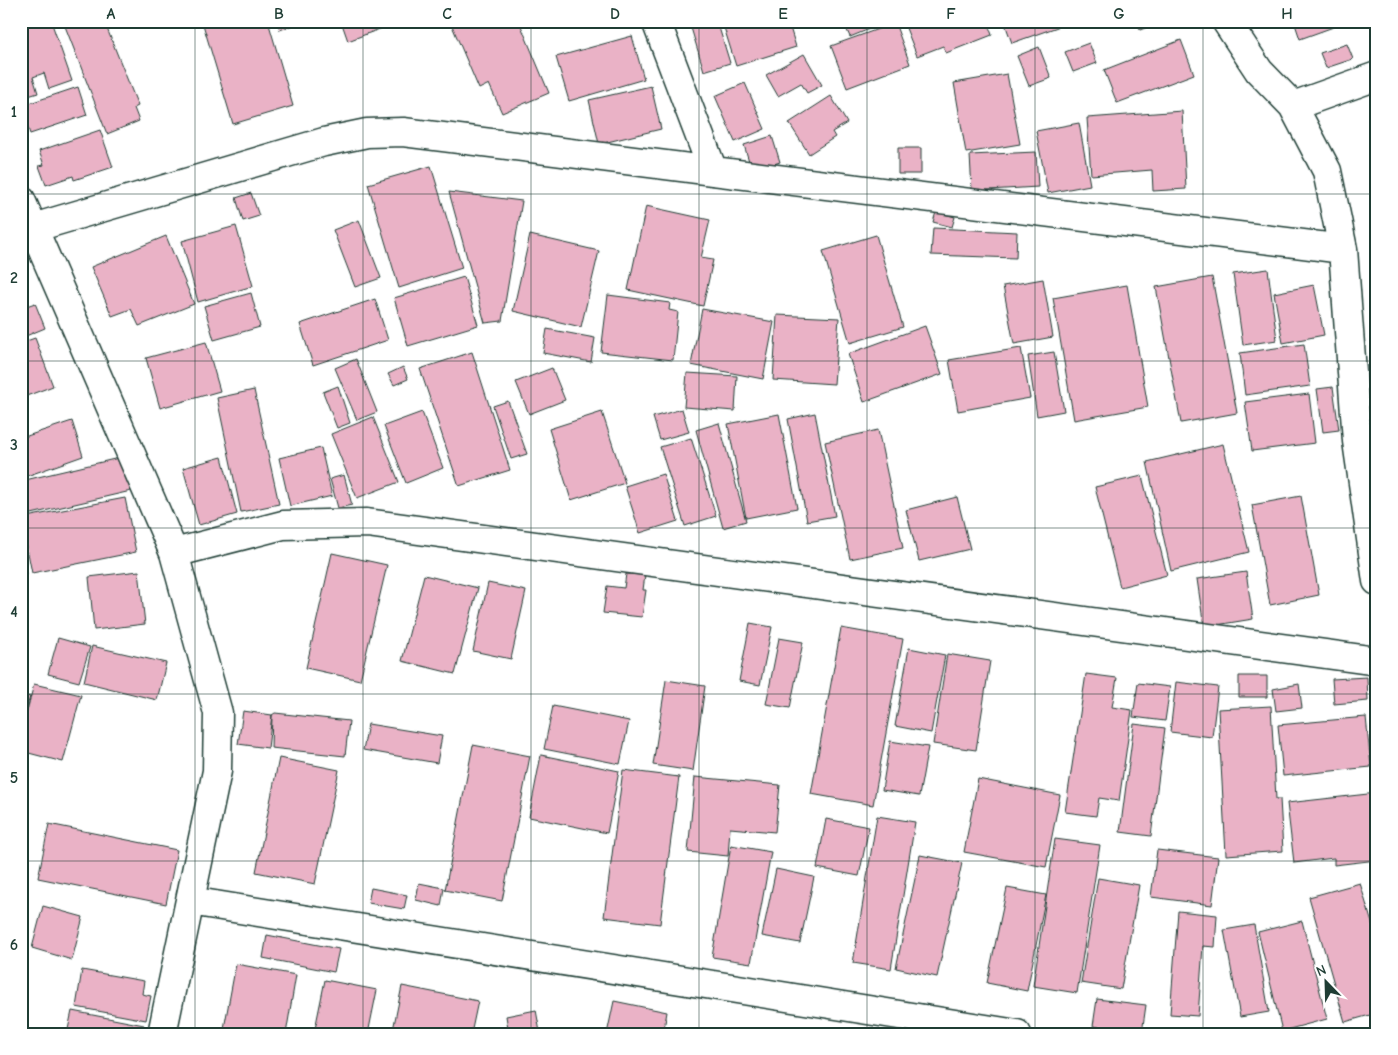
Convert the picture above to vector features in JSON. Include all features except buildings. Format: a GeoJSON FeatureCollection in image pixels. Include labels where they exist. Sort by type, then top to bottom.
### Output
{"type":"FeatureCollection","features":[{"type":"Feature","properties":{"kind":"street"},"geometry":{"type":"LineString","coordinates":[[656,21],[713,172]]}},
{"type":"Feature","properties":{"kind":"street"},"geometry":{"type":"LineString","coordinates":[[1226,21],[1258,71],[1293,106],[1327,171],[1343,249],[1357,441],[1377,581]]}},
{"type":"Feature","properties":{"kind":"street"},"geometry":{"type":"LineString","coordinates":[[1293,106],[1377,76]]}},
{"type":"Feature","properties":{"kind":"street"},"geometry":{"type":"LineString","coordinates":[[33,228],[324,142],[367,132],[403,132],[1343,249]]}},
{"type":"Feature","properties":{"kind":"street"},"geometry":{"type":"LineString","coordinates":[[21,200],[174,553],[218,713],[217,771],[162,1034]]}},
{"type":"Feature","properties":{"kind":"street"},"geometry":{"type":"LineString","coordinates":[[174,553],[283,525],[367,523],[1377,662]]}},
{"type":"Feature","properties":{"kind":"street"},"geometry":{"type":"LineString","coordinates":[[190,901],[1017,1034]]}}]}
